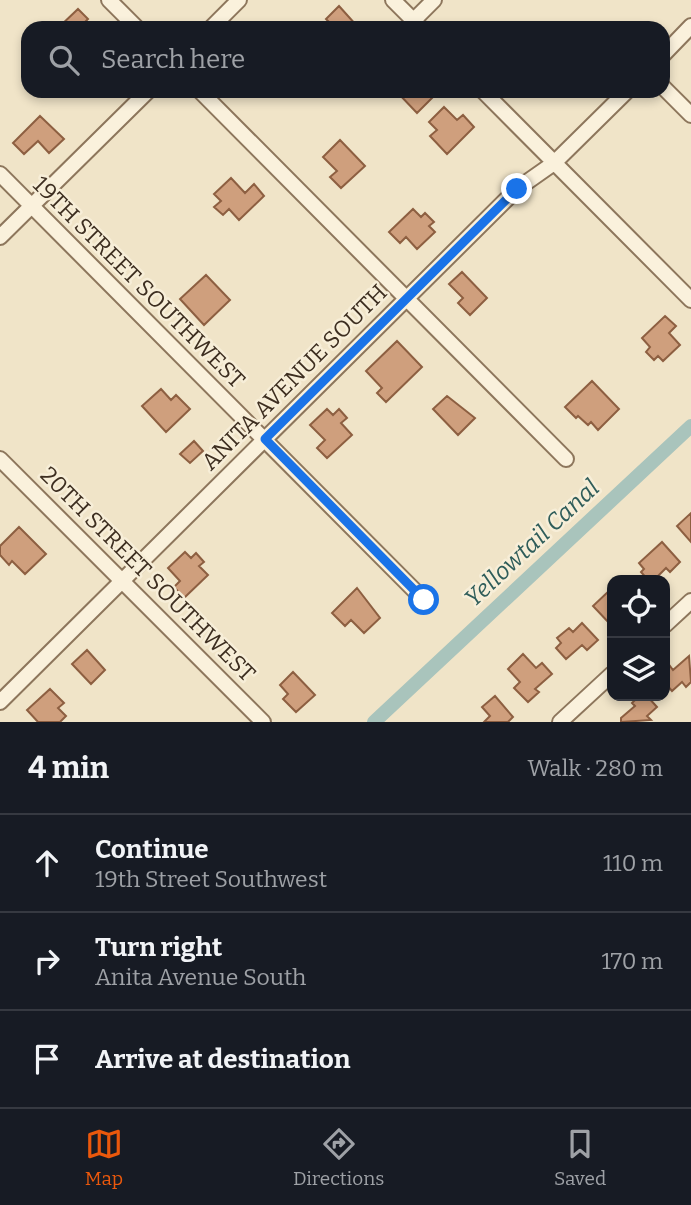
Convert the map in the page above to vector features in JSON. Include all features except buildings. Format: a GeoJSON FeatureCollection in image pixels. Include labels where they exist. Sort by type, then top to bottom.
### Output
{"type":"FeatureCollection","features":[{"type":"Feature","properties":{"kind":"street"},"geometry":{"type":"LineString","coordinates":[[109,0],[130,21]]}},
{"type":"Feature","properties":{"kind":"street"},"geometry":{"type":"LineString","coordinates":[[218,21],[239,0]]}},
{"type":"Feature","properties":{"kind":"street"},"geometry":{"type":"LineString","coordinates":[[393,0],[414,21]]}},
{"type":"Feature","properties":{"kind":"street"},"geometry":{"type":"LineString","coordinates":[[419,21],[434,0]]}},
{"type":"Feature","properties":{"kind":"street"},"geometry":{"type":"LineString","coordinates":[[670,48],[691,26]]}},
{"type":"Feature","properties":{"kind":"street"},"geometry":{"type":"LineString","coordinates":[[670,94],[691,115]]}},
{"type":"Feature","properties":{"kind":"street"},"geometry":{"type":"LineString","coordinates":[[0,237],[141,98]]}},
{"type":"Feature","properties":{"kind":"street"},"geometry":{"type":"LineString","coordinates":[[207,98],[566,459]]}},
{"type":"Feature","properties":{"kind":"street"},"geometry":{"type":"LineString","coordinates":[[490,98],[691,300]]}},
{"type":"Feature","properties":{"kind":"street","name":"ANITA AVENUE SOUTH"},"geometry":{"type":"LineString","coordinates":[[0,702],[405,298],[517,189],[554,163],[620,98]]}},
{"type":"Feature","properties":{"kind":"street","name":"19TH STREET SOUTHWEST"},"geometry":{"type":"LineString","coordinates":[[0,174],[424,600]]}},
{"type":"Feature","properties":{"kind":"street","name":"20TH STREET SOUTHWEST"},"geometry":{"type":"LineString","coordinates":[[0,459],[263,722]]}},
{"type":"Feature","properties":{"kind":"street"},"geometry":{"type":"LineString","coordinates":[[670,620],[691,601]]}},
{"type":"Feature","properties":{"kind":"street"},"geometry":{"type":"LineString","coordinates":[[561,722],[607,679]]}},
{"type":"Feature","properties":{"kind":"waterway","name":"Yellowtail Canal"},"geometry":{"type":"LineString","coordinates":[[374,722],[691,426]]}},
{"type":"Feature","properties":{"kind":"route"},"geometry":{"type":"LineString","coordinates":[[424,600],[265,439],[517,189]]}}]}
